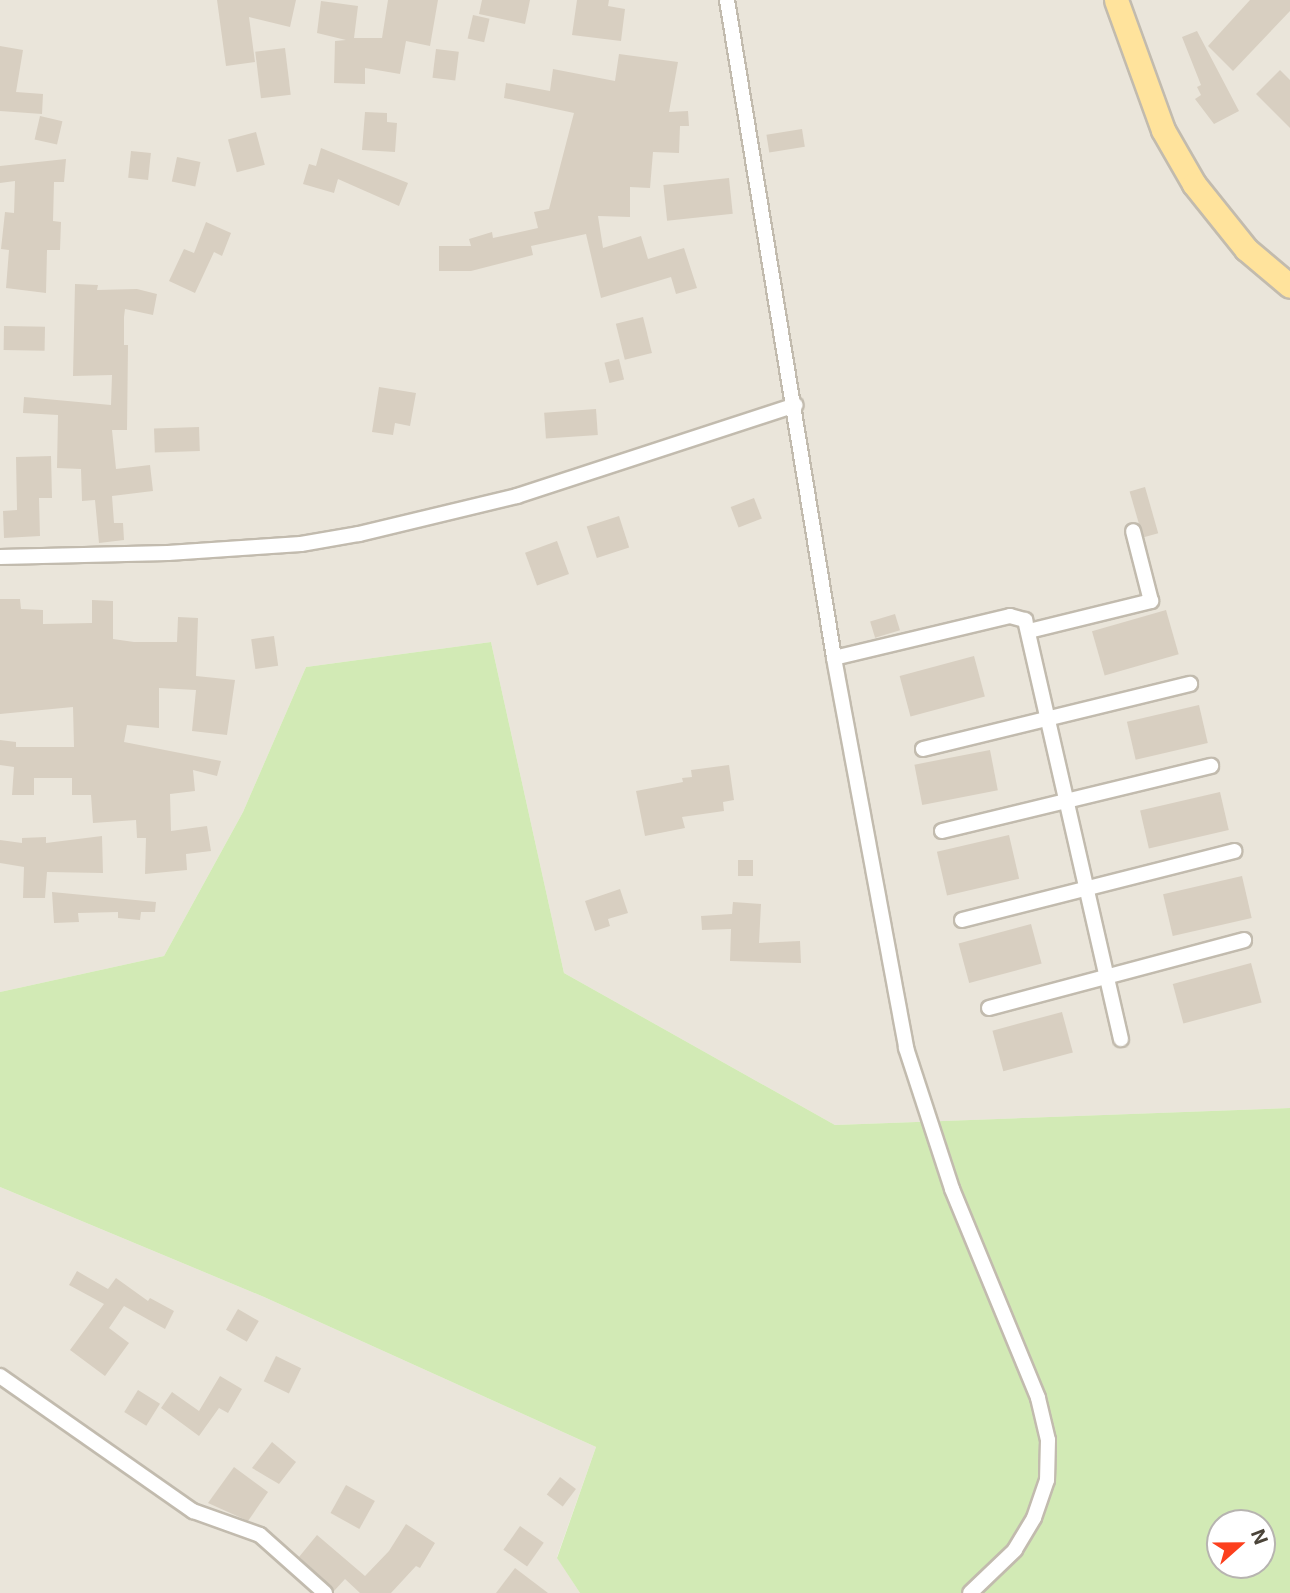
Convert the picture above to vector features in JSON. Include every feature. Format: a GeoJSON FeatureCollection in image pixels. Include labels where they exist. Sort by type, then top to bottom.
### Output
{"type":"FeatureCollection","features":[{"type":"Feature","properties":{"kind":"main road"},"geometry":{"type":"LineString","coordinates":[[1116,0],[1163,130],[1194,184],[1246,249],[1290,286]]}},
{"type":"Feature","properties":{"kind":"street"},"geometry":{"type":"LineString","coordinates":[[727,0],[795,405],[834,658],[906,1048],[952,1189],[1038,1398],[1048,1440],[1047,1480],[1034,1518],[1015,1550],[970,1593]]}},
{"type":"Feature","properties":{"kind":"street"},"geometry":{"type":"LineString","coordinates":[[0,557],[168,553],[301,544],[359,534],[517,496],[795,405]]}},
{"type":"Feature","properties":{"kind":"street"},"geometry":{"type":"LineString","coordinates":[[1029,631],[1151,601],[1133,531]]}},
{"type":"Feature","properties":{"kind":"street"},"geometry":{"type":"LineString","coordinates":[[834,658],[1010,616],[1025,620],[1045,719],[1121,1039]]}},
{"type":"Feature","properties":{"kind":"street"},"geometry":{"type":"LineString","coordinates":[[923,749],[1189,684]]}},
{"type":"Feature","properties":{"kind":"street"},"geometry":{"type":"LineString","coordinates":[[942,831],[1211,766]]}},
{"type":"Feature","properties":{"kind":"street"},"geometry":{"type":"LineString","coordinates":[[962,920],[1234,851]]}},
{"type":"Feature","properties":{"kind":"street"},"geometry":{"type":"LineString","coordinates":[[989,1008],[1244,940]]}},
{"type":"Feature","properties":{"kind":"street"},"geometry":{"type":"LineString","coordinates":[[0,1376],[193,1511],[260,1535],[325,1593]]}},
{"type":"Feature","properties":{"kind":"shaded area"},"geometry":{"type":"Polygon","coordinates":[[[0,0],[1290,0],[1290,1108],[835,1125],[564,973],[491,642],[306,667],[243,812],[164,956],[0,992],[0,0]]]}},
{"type":"Feature","properties":{"kind":"shaded area"},"geometry":{"type":"Polygon","coordinates":[[[0,1187],[264,1297],[596,1447],[557,1557],[580,1593],[0,1593],[0,1187]]]}},
{"type":"Feature","properties":{"kind":"green space"},"geometry":{"type":"Polygon","coordinates":[[[491,642],[564,973],[835,1125],[1290,1108],[1290,1593],[580,1593],[557,1558],[596,1447],[264,1297],[0,1187],[0,992],[164,956],[243,812],[306,667],[491,642]]]}},
{"type":"Feature","properties":{"kind":"building"},"geometry":{"type":"Polygon","coordinates":[[[217,0],[296,0],[290,27],[249,17],[255,62],[226,66],[217,0]]]}},
{"type":"Feature","properties":{"kind":"building"},"geometry":{"type":"Polygon","coordinates":[[[388,0],[438,0],[430,46],[406,41],[400,74],[365,68],[365,84],[334,83],[335,41],[346,40],[317,33],[321,1],[358,6],[354,38],[382,38],[388,0]]]}},
{"type":"Feature","properties":{"kind":"building"},"geometry":{"type":"Polygon","coordinates":[[[482,0],[530,0],[525,24],[479,14],[482,0]]]}},
{"type":"Feature","properties":{"kind":"building"},"geometry":{"type":"Polygon","coordinates":[[[577,0],[609,0],[608,6],[625,9],[621,41],[572,35],[577,0]]]}},
{"type":"Feature","properties":{"kind":"building"},"geometry":{"type":"Polygon","coordinates":[[[1250,0],[1290,0],[1290,11],[1233,71],[1208,46],[1250,0]]]}},
{"type":"Feature","properties":{"kind":"building"},"geometry":{"type":"Polygon","coordinates":[[[473,15],[490,19],[484,42],[468,38],[473,15]]]}},
{"type":"Feature","properties":{"kind":"building"},"geometry":{"type":"Polygon","coordinates":[[[1197,31],[1239,111],[1214,124],[1195,99],[1201,95],[1197,87],[1201,85],[1182,37],[1197,31]]]}},
{"type":"Feature","properties":{"kind":"building"},"geometry":{"type":"Polygon","coordinates":[[[0,46],[23,50],[16,92],[43,94],[42,114],[0,111],[0,46]]]}},
{"type":"Feature","properties":{"kind":"building"},"geometry":{"type":"Polygon","coordinates":[[[285,48],[291,95],[261,98],[255,52],[285,48]]]}},
{"type":"Feature","properties":{"kind":"building"},"geometry":{"type":"Polygon","coordinates":[[[436,49],[459,52],[455,81],[432,78],[436,49]]]}},
{"type":"Feature","properties":{"kind":"building"},"geometry":{"type":"Polygon","coordinates":[[[619,54],[678,62],[669,112],[688,111],[689,126],[680,126],[679,153],[653,152],[650,188],[630,187],[630,217],[598,216],[603,248],[641,236],[648,259],[684,248],[697,288],[676,294],[671,277],[601,298],[586,234],[531,246],[533,255],[471,271],[439,271],[439,246],[471,246],[469,239],[492,232],[493,238],[538,228],[534,212],[549,209],[574,113],[504,98],[506,83],[550,91],[553,69],[615,81],[619,54]]]}},
{"type":"Feature","properties":{"kind":"building"},"geometry":{"type":"Polygon","coordinates":[[[1280,70],[1290,80],[1290,128],[1256,94],[1280,70]]]}},
{"type":"Feature","properties":{"kind":"building"},"geometry":{"type":"Polygon","coordinates":[[[365,112],[387,113],[387,122],[397,123],[395,152],[362,150],[365,112]]]}},
{"type":"Feature","properties":{"kind":"building"},"geometry":{"type":"Polygon","coordinates":[[[40,116],[62,121],[57,145],[35,139],[40,116]]]}},
{"type":"Feature","properties":{"kind":"building"},"geometry":{"type":"Polygon","coordinates":[[[802,129],[805,147],[769,152],[766,135],[802,129]]]}},
{"type":"Feature","properties":{"kind":"building"},"geometry":{"type":"Polygon","coordinates":[[[256,132],[265,165],[237,172],[228,140],[256,132]]]}},
{"type":"Feature","properties":{"kind":"building"},"geometry":{"type":"Polygon","coordinates":[[[321,148],[408,183],[399,206],[338,179],[334,193],[303,184],[309,164],[316,166],[321,148]]]}},
{"type":"Feature","properties":{"kind":"building"},"geometry":{"type":"Polygon","coordinates":[[[131,151],[151,153],[148,180],[128,178],[131,151]]]}},
{"type":"Feature","properties":{"kind":"building"},"geometry":{"type":"Polygon","coordinates":[[[177,157],[200,162],[195,186],[172,181],[177,157]]]}},
{"type":"Feature","properties":{"kind":"building"},"geometry":{"type":"Polygon","coordinates":[[[66,159],[64,182],[54,182],[53,221],[61,222],[60,250],[47,250],[46,293],[6,288],[9,250],[1,249],[5,212],[14,213],[15,181],[0,183],[0,166],[66,159]]]}},
{"type":"Feature","properties":{"kind":"building"},"geometry":{"type":"Polygon","coordinates":[[[729,178],[733,214],[667,221],[663,185],[729,178]]]}},
{"type":"Feature","properties":{"kind":"building"},"geometry":{"type":"Polygon","coordinates":[[[206,222],[231,233],[222,256],[214,252],[195,293],[169,281],[184,249],[194,253],[206,222]]]}},
{"type":"Feature","properties":{"kind":"building"},"geometry":{"type":"Polygon","coordinates":[[[75,284],[98,285],[97,290],[137,289],[157,294],[153,315],[125,309],[124,345],[128,345],[127,430],[112,430],[116,469],[150,465],[153,491],[112,496],[114,523],[123,523],[124,540],[99,543],[95,500],[82,501],[81,469],[57,468],[58,415],[23,413],[24,397],[111,405],[112,375],[73,376],[75,284]]]}},
{"type":"Feature","properties":{"kind":"building"},"geometry":{"type":"Polygon","coordinates":[[[643,317],[652,353],[625,360],[616,324],[643,317]]]}},
{"type":"Feature","properties":{"kind":"building"},"geometry":{"type":"Polygon","coordinates":[[[4,326],[45,327],[45,351],[4,350],[4,326]]]}},
{"type":"Feature","properties":{"kind":"building"},"geometry":{"type":"Polygon","coordinates":[[[619,359],[624,379],[610,383],[604,363],[619,359]]]}},
{"type":"Feature","properties":{"kind":"building"},"geometry":{"type":"Polygon","coordinates":[[[379,387],[416,393],[410,426],[395,423],[393,435],[372,432],[379,387]]]}},
{"type":"Feature","properties":{"kind":"building"},"geometry":{"type":"Polygon","coordinates":[[[596,409],[598,435],[546,439],[544,413],[596,409]]]}},
{"type":"Feature","properties":{"kind":"building"},"geometry":{"type":"Polygon","coordinates":[[[199,427],[200,451],[155,453],[154,429],[199,427]]]}},
{"type":"Feature","properties":{"kind":"building"},"geometry":{"type":"Polygon","coordinates":[[[51,456],[52,498],[39,498],[40,536],[4,538],[3,511],[17,510],[16,457],[51,456]]]}},
{"type":"Feature","properties":{"kind":"building"},"geometry":{"type":"Polygon","coordinates":[[[1145,487],[1158,533],[1143,538],[1130,491],[1145,487]]]}},
{"type":"Feature","properties":{"kind":"building"},"geometry":{"type":"Polygon","coordinates":[[[754,498],[762,519],[739,527],[731,507],[754,498]]]}},
{"type":"Feature","properties":{"kind":"building"},"geometry":{"type":"Polygon","coordinates":[[[619,516],[629,547],[597,558],[587,527],[619,516]]]}},
{"type":"Feature","properties":{"kind":"building"},"geometry":{"type":"Polygon","coordinates":[[[557,541],[569,574],[537,586],[525,553],[557,541]]]}},
{"type":"Feature","properties":{"kind":"building"},"geometry":{"type":"Polygon","coordinates":[[[0,599],[20,599],[21,609],[43,610],[43,624],[92,623],[92,600],[113,601],[113,639],[134,642],[177,642],[178,617],[198,618],[196,676],[235,680],[227,735],[192,731],[196,690],[159,688],[159,728],[127,725],[124,742],[221,761],[217,776],[193,770],[195,791],[170,794],[171,831],[207,826],[211,851],[186,854],[187,870],[145,874],[146,838],[137,838],[136,820],[93,823],[91,795],[72,795],[72,778],[34,778],[34,795],[12,795],[14,767],[0,765],[0,740],[16,742],[16,747],[74,747],[73,707],[0,714],[0,599]]]}},
{"type":"Feature","properties":{"kind":"building"},"geometry":{"type":"Polygon","coordinates":[[[1166,610],[1179,654],[1105,675],[1092,631],[1166,610]]]}},
{"type":"Feature","properties":{"kind":"building"},"geometry":{"type":"Polygon","coordinates":[[[895,614],[900,630],[875,638],[870,622],[895,614]]]}},
{"type":"Feature","properties":{"kind":"building"},"geometry":{"type":"Polygon","coordinates":[[[274,636],[278,666],[255,669],[251,639],[274,636]]]}},
{"type":"Feature","properties":{"kind":"building"},"geometry":{"type":"Polygon","coordinates":[[[974,656],[985,697],[910,716],[900,676],[974,656]]]}},
{"type":"Feature","properties":{"kind":"building"},"geometry":{"type":"Polygon","coordinates":[[[1199,705],[1208,743],[1136,760],[1127,722],[1199,705]]]}},
{"type":"Feature","properties":{"kind":"building"},"geometry":{"type":"Polygon","coordinates":[[[990,750],[998,790],[922,805],[914,765],[990,750]]]}},
{"type":"Feature","properties":{"kind":"building"},"geometry":{"type":"Polygon","coordinates":[[[729,765],[734,800],[723,802],[724,811],[682,817],[685,828],[645,836],[636,791],[683,782],[682,778],[692,777],[691,770],[729,765]]]}},
{"type":"Feature","properties":{"kind":"building"},"geometry":{"type":"Polygon","coordinates":[[[1220,792],[1229,830],[1149,848],[1140,810],[1220,792]]]}},
{"type":"Feature","properties":{"kind":"building"},"geometry":{"type":"Polygon","coordinates":[[[1009,835],[1019,879],[947,895],[937,852],[1009,835]]]}},
{"type":"Feature","properties":{"kind":"building"},"geometry":{"type":"Polygon","coordinates":[[[102,836],[103,873],[47,872],[45,898],[23,898],[24,867],[0,863],[0,840],[22,843],[22,838],[46,837],[46,843],[102,836]]]}},
{"type":"Feature","properties":{"kind":"building"},"geometry":{"type":"Polygon","coordinates":[[[738,860],[753,860],[753,876],[738,876],[738,860]]]}},
{"type":"Feature","properties":{"kind":"building"},"geometry":{"type":"Polygon","coordinates":[[[1242,876],[1252,918],[1173,936],[1163,894],[1242,876]]]}},
{"type":"Feature","properties":{"kind":"building"},"geometry":{"type":"Polygon","coordinates":[[[620,889],[628,913],[608,919],[610,926],[595,931],[585,901],[620,889]]]}},
{"type":"Feature","properties":{"kind":"building"},"geometry":{"type":"Polygon","coordinates":[[[52,892],[156,902],[155,912],[141,912],[140,920],[118,918],[118,912],[78,913],[79,922],[54,923],[52,892]]]}},
{"type":"Feature","properties":{"kind":"building"},"geometry":{"type":"Polygon","coordinates":[[[733,902],[761,904],[759,943],[800,941],[801,963],[730,961],[731,929],[702,930],[701,916],[732,914],[733,902]]]}},
{"type":"Feature","properties":{"kind":"building"},"geometry":{"type":"Polygon","coordinates":[[[1031,924],[1042,964],[969,983],[959,943],[1031,924]]]}},
{"type":"Feature","properties":{"kind":"building"},"geometry":{"type":"Polygon","coordinates":[[[1251,963],[1262,1003],[1183,1024],[1173,984],[1251,963]]]}},
{"type":"Feature","properties":{"kind":"building"},"geometry":{"type":"Polygon","coordinates":[[[1062,1012],[1073,1053],[1003,1071],[992,1031],[1062,1012]]]}},
{"type":"Feature","properties":{"kind":"building"},"geometry":{"type":"Polygon","coordinates":[[[77,1271],[108,1289],[116,1278],[148,1301],[150,1298],[174,1311],[165,1329],[124,1306],[109,1328],[129,1343],[105,1376],[70,1350],[104,1304],[69,1285],[77,1271]]]}},
{"type":"Feature","properties":{"kind":"building"},"geometry":{"type":"Polygon","coordinates":[[[238,1309],[259,1321],[247,1342],[226,1330],[238,1309]]]}},
{"type":"Feature","properties":{"kind":"building"},"geometry":{"type":"Polygon","coordinates":[[[276,1356],[301,1368],[289,1393],[264,1381],[276,1356]]]}},
{"type":"Feature","properties":{"kind":"building"},"geometry":{"type":"Polygon","coordinates":[[[220,1376],[242,1389],[228,1413],[219,1408],[199,1436],[161,1408],[172,1392],[199,1411],[220,1376]]]}},
{"type":"Feature","properties":{"kind":"building"},"geometry":{"type":"Polygon","coordinates":[[[138,1390],[160,1404],[146,1426],[124,1412],[138,1390]]]}},
{"type":"Feature","properties":{"kind":"building"},"geometry":{"type":"Polygon","coordinates":[[[272,1442],[296,1462],[279,1484],[252,1468],[272,1442]]]}},
{"type":"Feature","properties":{"kind":"building"},"geometry":{"type":"Polygon","coordinates":[[[234,1467],[268,1492],[248,1521],[208,1503],[234,1467]]]}},
{"type":"Feature","properties":{"kind":"building"},"geometry":{"type":"Polygon","coordinates":[[[560,1477],[576,1489],[563,1507],[547,1495],[560,1477]]]}},
{"type":"Feature","properties":{"kind":"building"},"geometry":{"type":"Polygon","coordinates":[[[346,1485],[375,1501],[359,1529],[330,1513],[346,1485]]]}},
{"type":"Feature","properties":{"kind":"building"},"geometry":{"type":"Polygon","coordinates":[[[406,1524],[435,1543],[420,1568],[416,1566],[391,1593],[360,1593],[345,1579],[334,1591],[299,1557],[317,1535],[365,1576],[389,1551],[406,1524]]]}},
{"type":"Feature","properties":{"kind":"building"},"geometry":{"type":"Polygon","coordinates":[[[520,1526],[544,1543],[527,1566],[503,1550],[520,1526]]]}},
{"type":"Feature","properties":{"kind":"building"},"geometry":{"type":"Polygon","coordinates":[[[515,1568],[548,1593],[496,1593],[515,1568]]]}}]}
